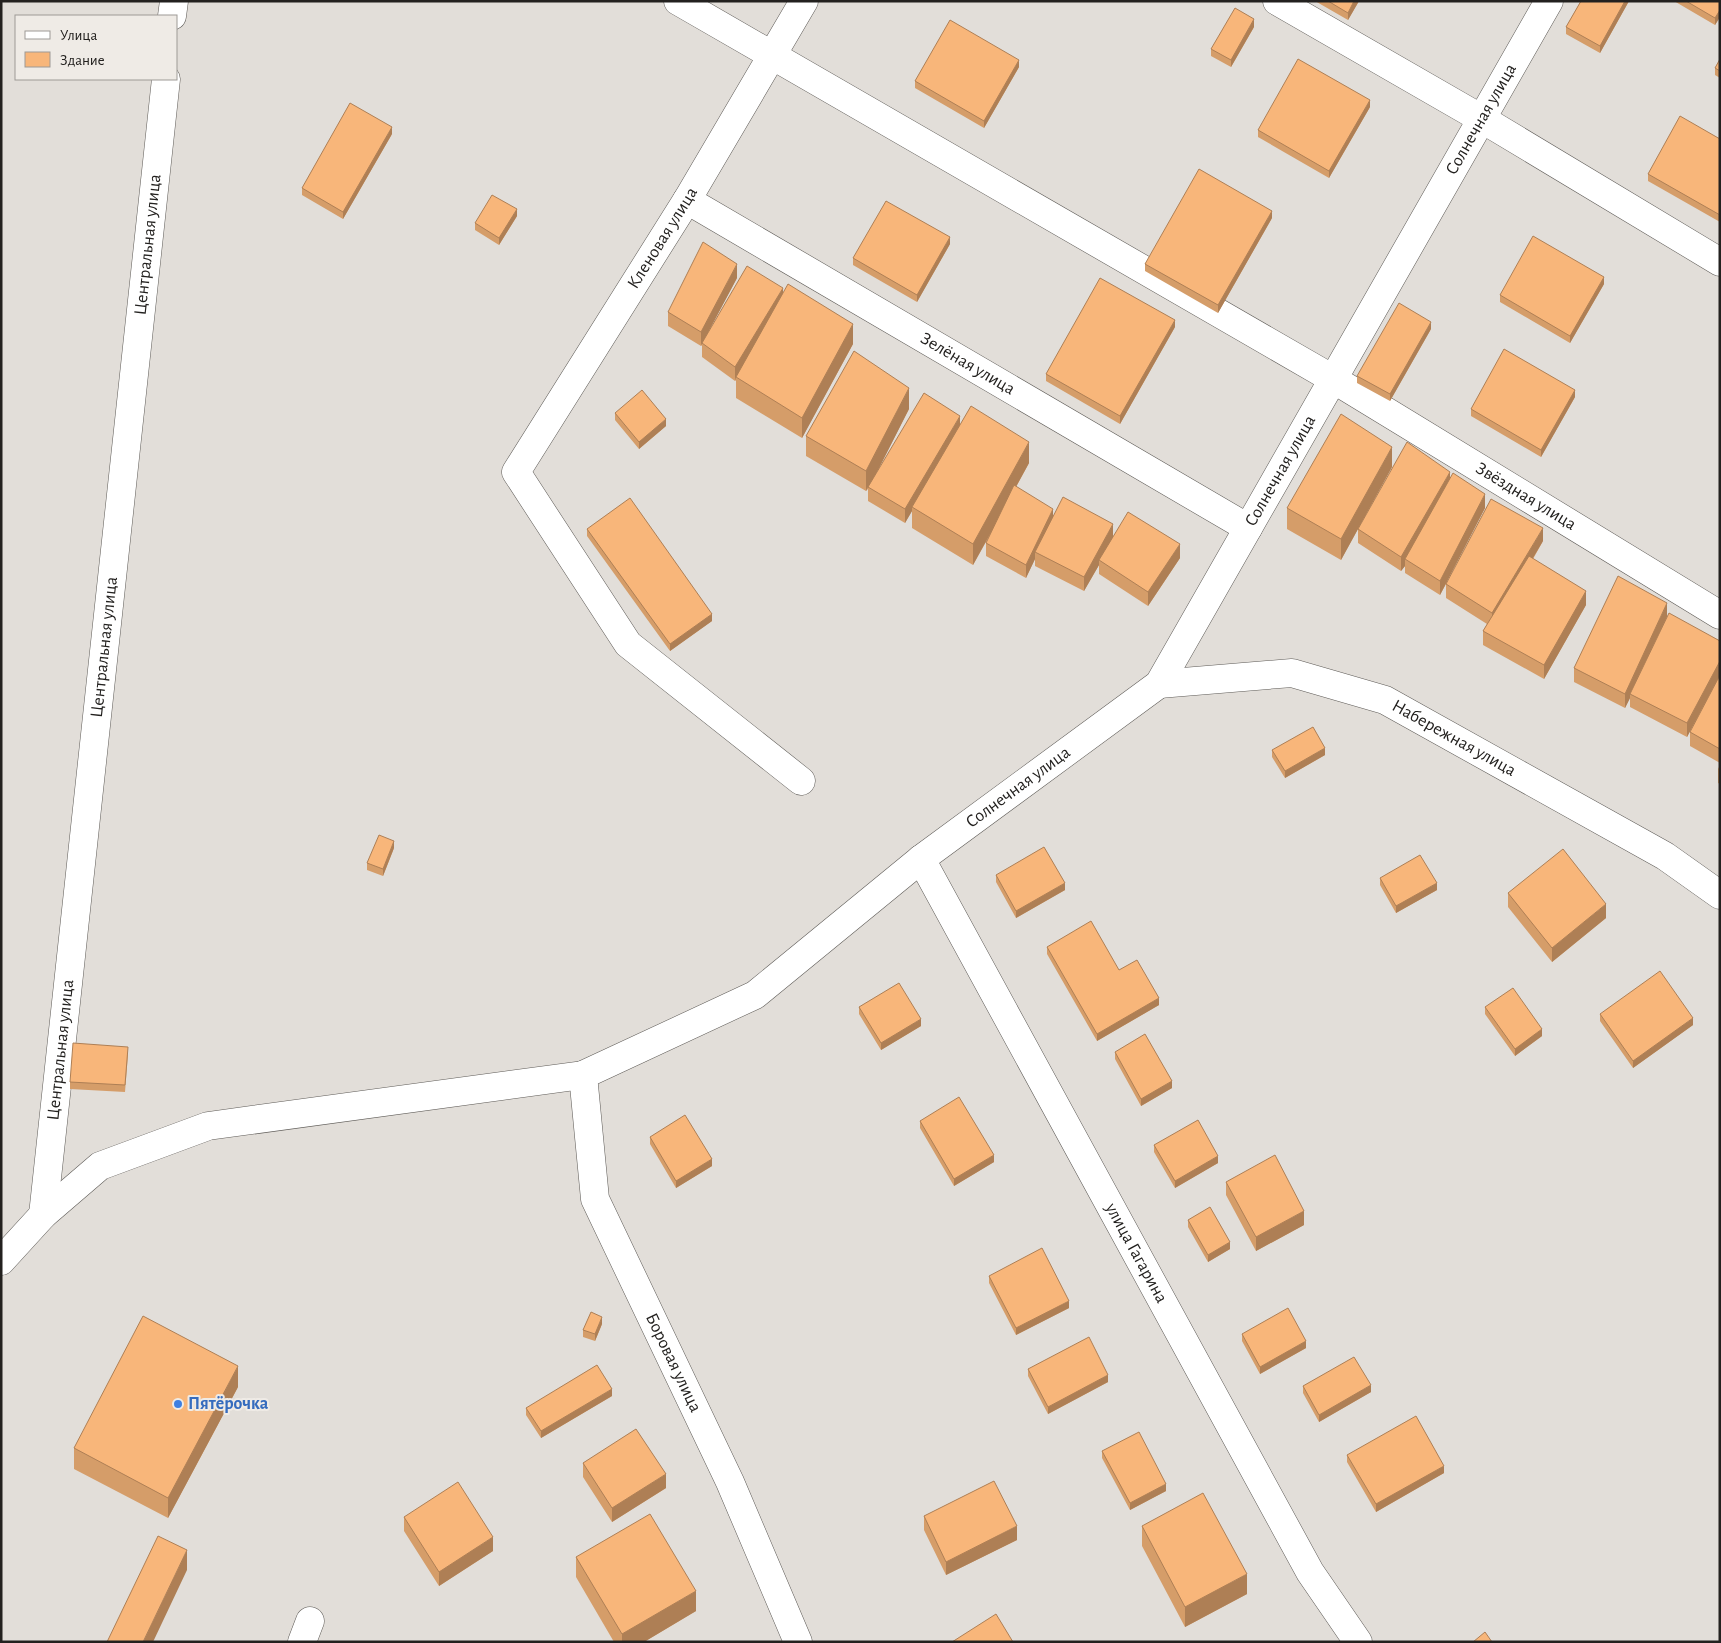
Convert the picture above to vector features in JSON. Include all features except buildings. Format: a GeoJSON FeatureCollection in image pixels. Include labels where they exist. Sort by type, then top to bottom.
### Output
{"type":"FeatureCollection","features":[{"type":"Feature","properties":{"kind":"street"},"geometry":{"type":"LineString","coordinates":[[172,15],[174,1]]}},
{"type":"Feature","properties":{"kind":"street","name":"Звёздная улица"},"geometry":{"type":"LineString","coordinates":[[678,1],[1333,379],[1720,615]]}},
{"type":"Feature","properties":{"kind":"street","name":"Кленовая улица"},"geometry":{"type":"LineString","coordinates":[[801,781],[628,644],[516,472],[687,200],[773,57],[804,1]]}},
{"type":"Feature","properties":{"kind":"street"},"geometry":{"type":"LineString","coordinates":[[1277,1],[1482,119],[1720,262]]}},
{"type":"Feature","properties":{"kind":"street","name":"Солнечная улица"},"geometry":{"type":"LineString","coordinates":[[1,1261],[43,1215],[100,1166],[208,1126],[583,1075],[755,995],[921,859],[1159,684],[1549,1]]}},
{"type":"Feature","properties":{"kind":"street","name":"Центральная улица"},"geometry":{"type":"LineString","coordinates":[[43,1215],[166,80]]}},
{"type":"Feature","properties":{"kind":"street","name":"Зелёная улица"},"geometry":{"type":"LineString","coordinates":[[687,200],[1248,528]]}},
{"type":"Feature","properties":{"kind":"street","name":"Набережная улица"},"geometry":{"type":"LineString","coordinates":[[1159,684],[1292,672],[1385,700],[1665,856],[1720,895]]}},
{"type":"Feature","properties":{"kind":"street","name":"улица Гагарина"},"geometry":{"type":"LineString","coordinates":[[921,859],[1310,1572],[1358,1642]]}},
{"type":"Feature","properties":{"kind":"street","name":"Боровая улица"},"geometry":{"type":"LineString","coordinates":[[583,1075],[595,1199],[730,1482],[798,1642]]}},
{"type":"Feature","properties":{"kind":"place","name":"Пятёрочка"},"geometry":{"type":"Point","coordinates":[178,1404]}}]}
